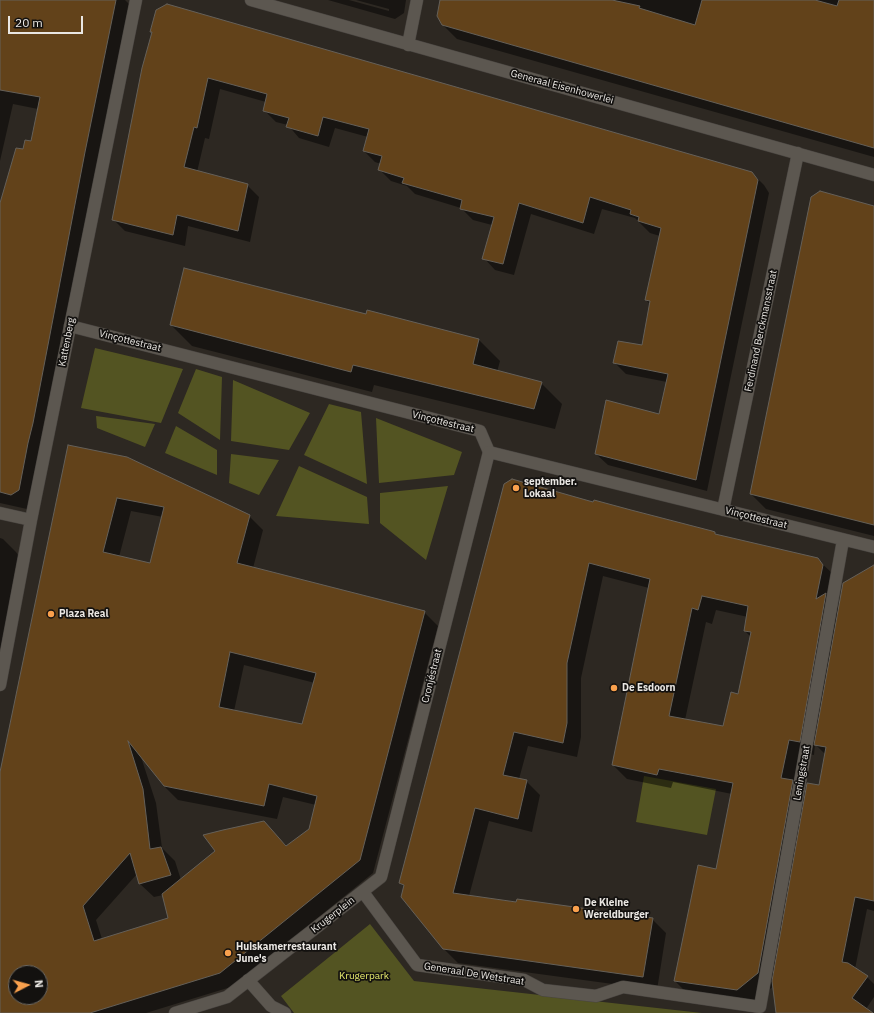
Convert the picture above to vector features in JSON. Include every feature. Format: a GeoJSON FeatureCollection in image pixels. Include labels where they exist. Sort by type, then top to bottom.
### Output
{"type":"FeatureCollection","features":[{"type":"Feature","properties":{"kind":"street","name":"Kattenberg"},"geometry":{"type":"LineString","coordinates":[[0,685],[31,520],[136,0]]}},
{"type":"Feature","properties":{"kind":"street","name":"Generaal Eisenhowerlei"},"geometry":{"type":"LineString","coordinates":[[250,0],[874,174]]}},
{"type":"Feature","properties":{"kind":"street"},"geometry":{"type":"LineString","coordinates":[[408,45],[417,0]]}},
{"type":"Feature","properties":{"kind":"street","name":"Ferdinand Berckmansstraat"},"geometry":{"type":"LineString","coordinates":[[723,510],[798,153]]}},
{"type":"Feature","properties":{"kind":"street","name":"Vinçottestraat"},"geometry":{"type":"LineString","coordinates":[[70,326],[480,431],[489,452],[874,547]]}},
{"type":"Feature","properties":{"kind":"street","name":"Cronjéstraat"},"geometry":{"type":"LineString","coordinates":[[362,892],[381,877],[489,452]]}},
{"type":"Feature","properties":{"kind":"street"},"geometry":{"type":"LineString","coordinates":[[0,513],[31,520]]}},
{"type":"Feature","properties":{"kind":"street","name":"Leningstraat"},"geometry":{"type":"LineString","coordinates":[[760,1007],[843,540]]}},
{"type":"Feature","properties":{"kind":"street","name":"Krugerplein"},"geometry":{"type":"LineString","coordinates":[[176,1013],[227,997],[362,892]]}},
{"type":"Feature","properties":{"kind":"street","name":"Generaal De Wetstraat"},"geometry":{"type":"LineString","coordinates":[[362,892],[417,965],[524,980],[543,990],[550,991],[596,996],[623,987],[760,1007]]}},
{"type":"Feature","properties":{"kind":"street"},"geometry":{"type":"LineString","coordinates":[[248,980],[271,1006],[285,1013]]}},
{"type":"Feature","properties":{"kind":"green space"},"geometry":{"type":"Polygon","coordinates":[[[95,348],[183,369],[161,423],[81,408],[95,348]]]}},
{"type":"Feature","properties":{"kind":"green space"},"geometry":{"type":"Polygon","coordinates":[[[196,369],[222,377],[220,440],[178,413],[196,369]]]}},
{"type":"Feature","properties":{"kind":"green space"},"geometry":{"type":"Polygon","coordinates":[[[233,380],[310,413],[289,450],[231,441],[233,380]]]}},
{"type":"Feature","properties":{"kind":"green space"},"geometry":{"type":"Polygon","coordinates":[[[329,404],[361,412],[367,484],[304,455],[329,404]]]}},
{"type":"Feature","properties":{"kind":"green space"},"geometry":{"type":"Polygon","coordinates":[[[96,416],[155,424],[145,447],[97,428],[96,416]]]}},
{"type":"Feature","properties":{"kind":"green space"},"geometry":{"type":"Polygon","coordinates":[[[376,418],[462,452],[454,475],[379,483],[376,418]]]}},
{"type":"Feature","properties":{"kind":"green space"},"geometry":{"type":"Polygon","coordinates":[[[176,426],[217,450],[217,475],[165,453],[176,426]]]}},
{"type":"Feature","properties":{"kind":"green space"},"geometry":{"type":"Polygon","coordinates":[[[231,454],[279,460],[259,495],[229,483],[231,454]]]}},
{"type":"Feature","properties":{"kind":"green space"},"geometry":{"type":"Polygon","coordinates":[[[299,466],[367,497],[369,524],[276,516],[299,466]]]}},
{"type":"Feature","properties":{"kind":"green space"},"geometry":{"type":"Polygon","coordinates":[[[448,486],[426,560],[380,523],[380,493],[448,486]]]}},
{"type":"Feature","properties":{"kind":"green space"},"geometry":{"type":"Polygon","coordinates":[[[644,776],[716,789],[707,835],[636,822],[644,776]]]}},
{"type":"Feature","properties":{"kind":"green space","name":"Krugerpark"},"geometry":{"type":"Polygon","coordinates":[[[370,924],[414,981],[702,1013],[294,1013],[281,996],[370,924]]]}},
{"type":"Feature","properties":{"kind":"building"},"geometry":{"type":"Polygon","coordinates":[[[0,0],[116,0],[19,490],[11,495],[0,492],[0,203],[16,148],[23,149],[25,140],[31,141],[40,97],[0,90],[0,0]]]}},
{"type":"Feature","properties":{"kind":"building"},"geometry":{"type":"Polygon","coordinates":[[[440,0],[612,0],[640,6],[639,8],[695,25],[702,0],[815,0],[837,6],[839,0],[874,0],[874,148],[442,25],[437,16],[440,0]]]}},
{"type":"Feature","properties":{"kind":"building"},"geometry":{"type":"Polygon","coordinates":[[[167,4],[752,172],[758,180],[696,480],[595,454],[606,400],[659,414],[668,374],[613,363],[618,341],[642,345],[650,301],[645,300],[661,228],[638,221],[639,217],[630,214],[631,210],[590,197],[583,223],[519,203],[503,264],[482,259],[494,217],[460,209],[462,200],[402,183],[404,178],[378,170],[382,156],[363,151],[369,129],[323,117],[318,136],[286,127],[289,118],[263,111],[267,94],[208,78],[197,128],[194,127],[184,167],[248,184],[238,231],[177,215],[173,235],[112,220],[142,68],[152,32],[150,32],[156,10],[167,4]]]}},
{"type":"Feature","properties":{"kind":"building"},"geometry":{"type":"Polygon","coordinates":[[[820,191],[874,206],[874,525],[750,494],[811,197],[820,191]]]}},
{"type":"Feature","properties":{"kind":"building"},"geometry":{"type":"Polygon","coordinates":[[[184,268],[366,314],[367,310],[479,339],[473,364],[542,382],[534,409],[353,365],[351,372],[170,325],[184,268]]]}},
{"type":"Feature","properties":{"kind":"building"},"geometry":{"type":"Polygon","coordinates":[[[68,445],[127,457],[250,515],[237,563],[425,611],[360,860],[220,973],[90,1013],[0,1013],[0,772],[68,445]],[[117,498],[103,552],[150,563],[164,507],[117,498]],[[230,652],[219,707],[302,724],[316,673],[230,652]],[[128,741],[143,789],[150,849],[161,847],[171,875],[139,884],[130,853],[83,906],[94,941],[168,918],[162,894],[215,851],[203,835],[264,821],[286,846],[309,829],[317,796],[269,784],[264,806],[164,786],[128,741]]]}},
{"type":"Feature","properties":{"kind":"building"},"geometry":{"type":"Polygon","coordinates":[[[512,479],[593,502],[594,500],[712,531],[715,532],[715,534],[818,558],[823,565],[816,599],[826,593],[800,742],[789,740],[781,778],[793,780],[758,973],[737,990],[674,981],[698,865],[716,869],[733,783],[659,769],[657,775],[612,765],[650,579],[589,563],[567,663],[567,723],[563,743],[514,732],[503,775],[527,780],[518,819],[475,808],[453,893],[516,902],[517,899],[653,918],[643,977],[443,949],[401,897],[404,885],[399,883],[504,484],[512,479]],[[702,596],[698,610],[692,608],[669,716],[723,726],[731,692],[738,694],[751,632],[744,631],[748,606],[702,596]]]}},
{"type":"Feature","properties":{"kind":"building"},"geometry":{"type":"Polygon","coordinates":[[[874,565],[874,901],[855,897],[842,962],[848,963],[868,976],[852,998],[873,1013],[776,1013],[772,981],[807,783],[819,785],[826,747],[814,745],[843,583],[874,565]]]}},
{"type":"Feature","properties":{"kind":"place","name":"september. Lokaal"},"geometry":{"type":"Point","coordinates":[516,488]}},
{"type":"Feature","properties":{"kind":"place","name":"Plaza Real"},"geometry":{"type":"Point","coordinates":[51,614]}},
{"type":"Feature","properties":{"kind":"place","name":"De Esdoorn"},"geometry":{"type":"Point","coordinates":[614,688]}},
{"type":"Feature","properties":{"kind":"place","name":"De Kleine Wereldburger"},"geometry":{"type":"Point","coordinates":[576,909]}},
{"type":"Feature","properties":{"kind":"place","name":"Huiskamerrestaurant June's"},"geometry":{"type":"Point","coordinates":[228,953]}}]}
